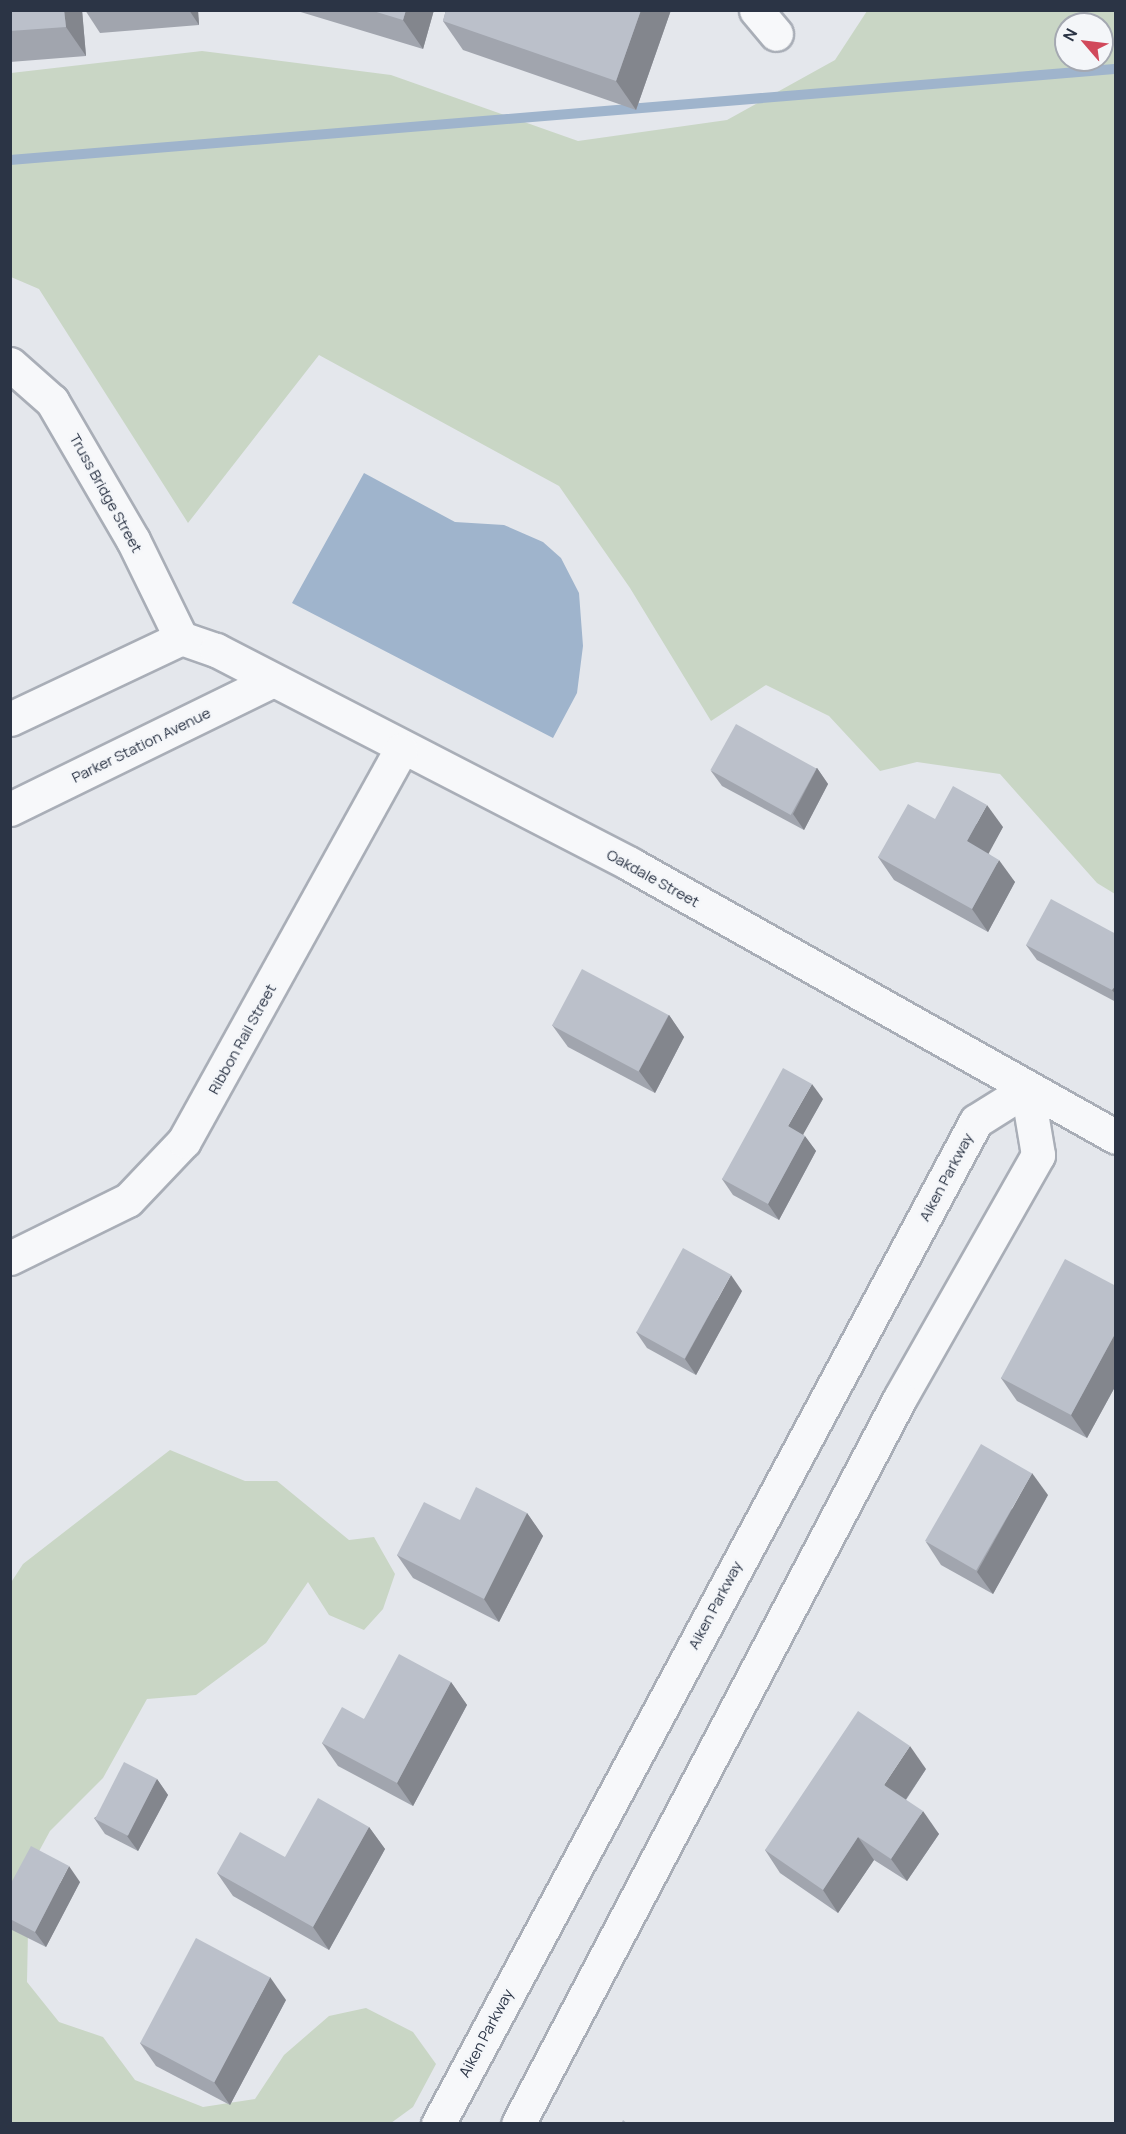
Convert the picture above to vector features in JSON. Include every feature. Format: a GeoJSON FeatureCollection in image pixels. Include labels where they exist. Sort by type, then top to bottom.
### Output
{"type":"FeatureCollection","features":[{"type":"Feature","properties":{"kind":"street","name":"Truss Bridge Street"},"geometry":{"type":"LineString","coordinates":[[10,364],[52,401],[74,436],[180,638]]}},
{"type":"Feature","properties":{"kind":"street","name":"Oakdale Street"},"geometry":{"type":"LineString","coordinates":[[180,638],[271,681],[401,750],[630,864],[1116,1137]]}},
{"type":"Feature","properties":{"kind":"street"},"geometry":{"type":"LineString","coordinates":[[10,719],[180,638]]}},
{"type":"Feature","properties":{"kind":"street","name":"Parker Station Avenue"},"geometry":{"type":"LineString","coordinates":[[10,809],[271,681]]}},
{"type":"Feature","properties":{"kind":"street","name":"Ribbon Rail Street"},"geometry":{"type":"LineString","coordinates":[[10,1258],[128,1200],[184,1141],[401,750]]}},
{"type":"Feature","properties":{"kind":"street"},"geometry":{"type":"LineString","coordinates":[[518,2124],[900,1398],[1038,1155],[1027,1089]]}},
{"type":"Feature","properties":{"kind":"street","name":"Aiken Parkway"},"geometry":{"type":"LineString","coordinates":[[438,2124],[976,1121],[1027,1089]]}},
{"type":"Feature","properties":{"kind":"green space"},"geometry":{"type":"Polygon","coordinates":[[[867,11],[1115,11],[1115,894],[1097,883],[1000,774],[917,762],[880,771],[829,716],[766,685],[711,721],[630,588],[559,486],[319,355],[188,523],[39,289],[11,277],[11,73],[202,51],[391,75],[578,141],[727,120],[835,60],[867,11]]]}},
{"type":"Feature","properties":{"kind":"green space"},"geometry":{"type":"Polygon","coordinates":[[[170,1450],[245,1481],[277,1481],[349,1540],[374,1537],[395,1574],[383,1609],[364,1630],[329,1615],[308,1582],[266,1643],[196,1695],[147,1699],[103,1778],[50,1831],[13,1899],[28,1931],[27,1982],[59,2022],[103,2037],[135,2080],[203,2107],[255,2099],[284,2055],[329,2016],[366,2008],[413,2032],[436,2064],[413,2107],[391,2123],[11,2123],[10,1584],[23,1564],[170,1450]]]}},
{"type":"Feature","properties":{"kind":"water"},"geometry":{"type":"Polygon","coordinates":[[[364,473],[455,522],[504,525],[543,542],[561,558],[579,593],[583,646],[577,693],[553,738],[292,603],[364,473]]]}},
{"type":"Feature","properties":{"kind":"building"},"geometry":{"type":"Polygon","coordinates":[[[10,10],[64,10],[66,27],[10,31],[10,10]]]}},
{"type":"Feature","properties":{"kind":"building"},"geometry":{"type":"Polygon","coordinates":[[[370,10],[406,10],[403,20],[370,10]]]}},
{"type":"Feature","properties":{"kind":"building"},"geometry":{"type":"Polygon","coordinates":[[[446,10],[641,10],[616,81],[443,21],[446,10]]]}},
{"type":"Feature","properties":{"kind":"building"},"geometry":{"type":"Polygon","coordinates":[[[736,724],[816,769],[791,815],[710,770],[736,724]]]}},
{"type":"Feature","properties":{"kind":"building"},"geometry":{"type":"Polygon","coordinates":[[[953,786],[987,805],[967,841],[999,860],[972,909],[878,857],[908,804],[935,819],[953,786]]]}},
{"type":"Feature","properties":{"kind":"building"},"geometry":{"type":"Polygon","coordinates":[[[1051,899],[1116,934],[1116,985],[1112,990],[1026,945],[1051,899]]]}},
{"type":"Feature","properties":{"kind":"building"},"geometry":{"type":"Polygon","coordinates":[[[582,969],[669,1015],[638,1072],[552,1026],[582,969]]]}},
{"type":"Feature","properties":{"kind":"building"},"geometry":{"type":"Polygon","coordinates":[[[783,1068],[812,1084],[788,1126],[805,1136],[768,1204],[722,1179],[783,1068]]]}},
{"type":"Feature","properties":{"kind":"building"},"geometry":{"type":"Polygon","coordinates":[[[683,1248],[731,1275],[685,1359],[636,1332],[683,1248]]]}},
{"type":"Feature","properties":{"kind":"building"},"geometry":{"type":"Polygon","coordinates":[[[1065,1259],[1116,1286],[1116,1332],[1071,1415],[1001,1378],[1065,1259]]]}},
{"type":"Feature","properties":{"kind":"building"},"geometry":{"type":"Polygon","coordinates":[[[981,1444],[1032,1473],[976,1570],[925,1541],[981,1444]]]}},
{"type":"Feature","properties":{"kind":"building"},"geometry":{"type":"Polygon","coordinates":[[[476,1487],[527,1513],[484,1599],[397,1555],[424,1502],[460,1520],[476,1487]]]}},
{"type":"Feature","properties":{"kind":"building"},"geometry":{"type":"Polygon","coordinates":[[[399,1654],[451,1682],[397,1783],[322,1743],[342,1707],[364,1719],[399,1654]]]}},
{"type":"Feature","properties":{"kind":"building"},"geometry":{"type":"Polygon","coordinates":[[[858,1711],[910,1746],[884,1785],[923,1811],[891,1859],[858,1837],[823,1890],[765,1850],[858,1711]]]}},
{"type":"Feature","properties":{"kind":"building"},"geometry":{"type":"Polygon","coordinates":[[[124,1762],[157,1779],[128,1836],[95,1819],[124,1762]]]}},
{"type":"Feature","properties":{"kind":"building"},"geometry":{"type":"Polygon","coordinates":[[[318,1798],[369,1827],[313,1927],[217,1873],[240,1832],[285,1857],[318,1798]]]}},
{"type":"Feature","properties":{"kind":"building"},"geometry":{"type":"Polygon","coordinates":[[[31,1846],[69,1866],[35,1932],[10,1919],[10,1885],[31,1846]]]}},
{"type":"Feature","properties":{"kind":"building"},"geometry":{"type":"Polygon","coordinates":[[[196,1938],[270,1977],[214,2083],[140,2043],[196,1938]]]}},
{"type":"Feature","properties":{"kind":"waterway"},"geometry":{"type":"LineString","coordinates":[[10,160],[1078,72]]}}]}
